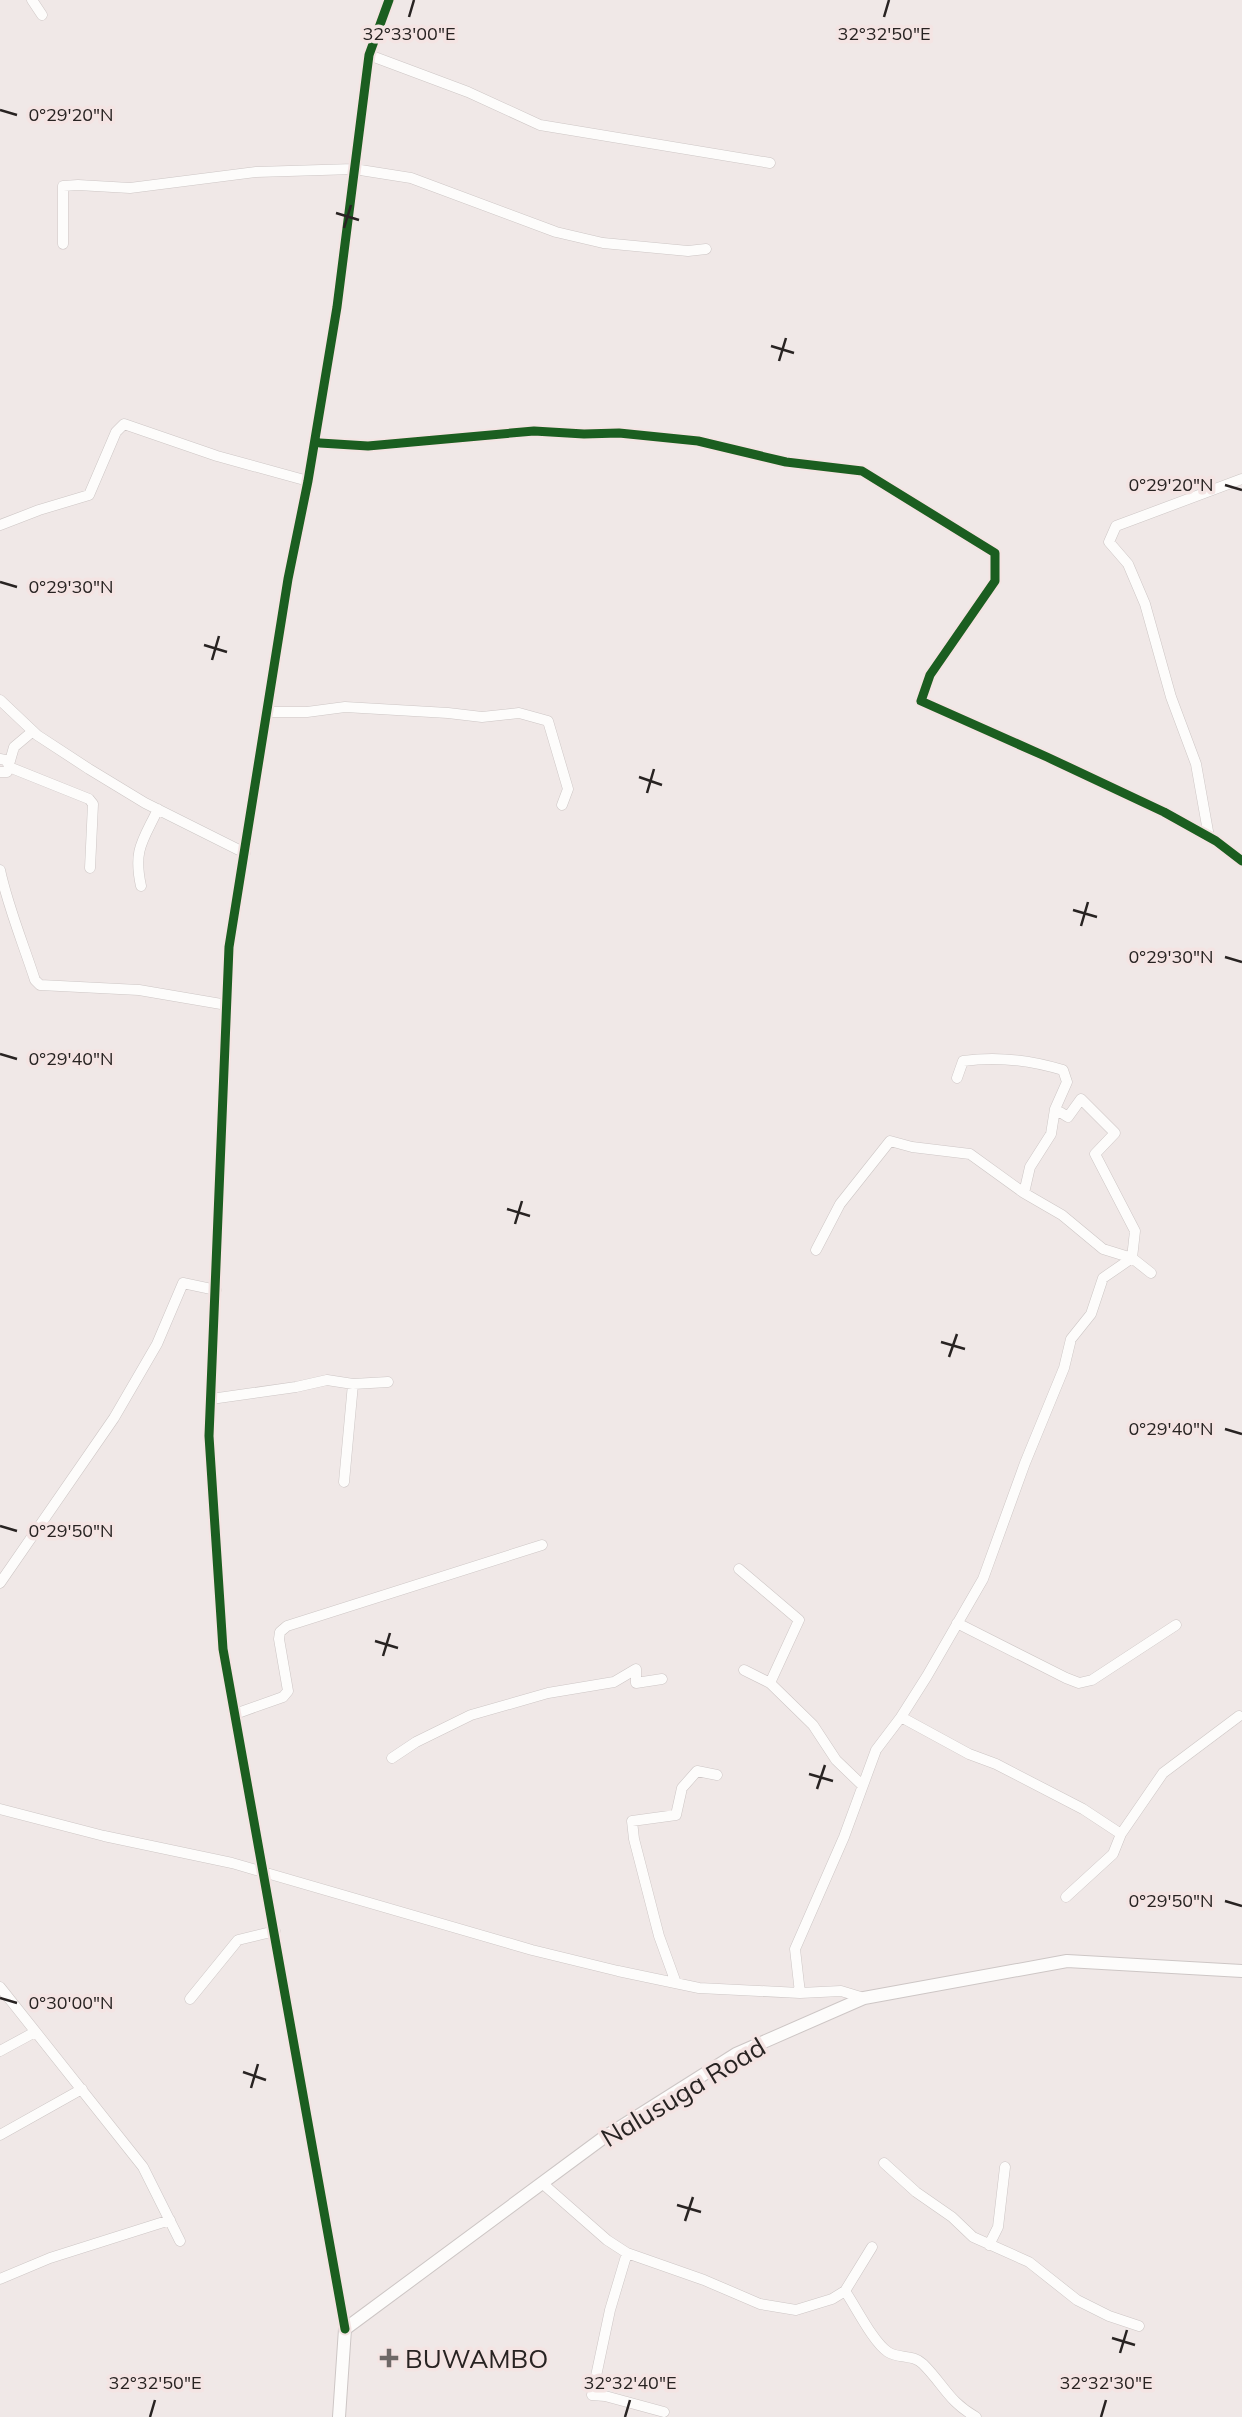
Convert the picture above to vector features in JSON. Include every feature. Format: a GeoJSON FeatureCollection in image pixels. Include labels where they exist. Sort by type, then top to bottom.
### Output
{"type":"FeatureCollection","features":[{"type":"Feature","properties":{"kind":"street"},"geometry":{"type":"LineString","coordinates":[[32,0],[42,15]]}},
{"type":"Feature","properties":{"kind":"street"},"geometry":{"type":"LineString","coordinates":[[339,2417],[345,2329],[223,1649],[209,1436],[229,947],[288,579],[308,481],[337,307],[369,55],[389,0]]}},
{"type":"Feature","properties":{"kind":"street"},"geometry":{"type":"LineString","coordinates":[[369,55],[468,92],[540,125],[770,163]]}},
{"type":"Feature","properties":{"kind":"street"},"geometry":{"type":"LineString","coordinates":[[63,244],[63,186],[130,188],[256,172],[354,169],[411,178],[556,232],[603,243],[688,251],[706,249]]}},
{"type":"Feature","properties":{"kind":"street"},"geometry":{"type":"LineString","coordinates":[[0,525],[89,495],[116,432],[124,424],[217,456],[308,481]]}},
{"type":"Feature","properties":{"kind":"street"},"geometry":{"type":"LineString","coordinates":[[320,443],[368,446],[534,431],[619,433],[698,441],[786,462],[862,471],[995,553],[995,581],[930,675],[921,701],[1109,785],[1209,837],[1242,860]]}},
{"type":"Feature","properties":{"kind":"street"},"geometry":{"type":"LineString","coordinates":[[1209,837],[1196,764],[1171,697],[1145,604],[1129,564],[1109,542],[1116,526],[1242,479]]}},
{"type":"Feature","properties":{"kind":"street"},"geometry":{"type":"LineString","coordinates":[[0,700],[33,731],[89,769],[158,809],[245,853]]}},
{"type":"Feature","properties":{"kind":"street"},"geometry":{"type":"LineString","coordinates":[[267,712],[307,712],[345,707],[482,717],[519,713],[548,721],[568,789],[562,805]]}},
{"type":"Feature","properties":{"kind":"street"},"geometry":{"type":"LineString","coordinates":[[33,731],[14,747],[11,759],[4,765],[89,799],[93,804],[90,868]]}},
{"type":"Feature","properties":{"kind":"street"},"geometry":{"type":"LineString","coordinates":[[141,886],[137,867],[138,852],[158,809]]}},
{"type":"Feature","properties":{"kind":"street"},"geometry":{"type":"LineString","coordinates":[[0,870],[6,898],[35,980],[40,985],[139,990],[227,1005]]}},
{"type":"Feature","properties":{"kind":"street"},"geometry":{"type":"LineString","coordinates":[[957,1078],[963,1061],[982,1058],[1033,1061],[1063,1070],[1067,1082],[1055,1109],[1051,1134],[1030,1167],[1024,1193]]}},
{"type":"Feature","properties":{"kind":"street"},"geometry":{"type":"LineString","coordinates":[[800,1993],[795,1949],[844,1837],[876,1750],[901,1717],[983,1579],[1025,1463],[1064,1368],[1071,1339],[1091,1314],[1103,1278],[1132,1258],[1135,1231],[1095,1154],[1115,1133],[1081,1099],[1068,1117],[1055,1109]]}},
{"type":"Feature","properties":{"kind":"street"},"geometry":{"type":"LineString","coordinates":[[816,1250],[840,1205],[890,1141],[912,1147],[970,1154],[1024,1193],[1062,1215],[1103,1249],[1132,1258],[1151,1273]]}},
{"type":"Feature","properties":{"kind":"street"},"geometry":{"type":"LineString","coordinates":[[0,1583],[114,1418],[157,1344],[183,1283],[215,1290]]}},
{"type":"Feature","properties":{"kind":"street"},"geometry":{"type":"LineString","coordinates":[[211,1399],[327,1380],[353,1384],[388,1382]]}},
{"type":"Feature","properties":{"kind":"street"},"geometry":{"type":"LineString","coordinates":[[344,1482],[353,1384]]}},
{"type":"Feature","properties":{"kind":"street"},"geometry":{"type":"LineString","coordinates":[[235,1714],[283,1697],[288,1691],[279,1639],[280,1632],[287,1626],[542,1545]]}},
{"type":"Feature","properties":{"kind":"street"},"geometry":{"type":"LineString","coordinates":[[740,1569],[799,1620],[770,1683]]}},
{"type":"Feature","properties":{"kind":"street"},"geometry":{"type":"LineString","coordinates":[[957,1623],[1079,1683],[1092,1679],[1176,1625]]}},
{"type":"Feature","properties":{"kind":"street"},"geometry":{"type":"LineString","coordinates":[[391,1758],[416,1742],[471,1715],[548,1693],[614,1682],[636,1669],[636,1683],[662,1679]]}},
{"type":"Feature","properties":{"kind":"street"},"geometry":{"type":"LineString","coordinates":[[744,1670],[770,1683],[813,1725],[831,1754],[862,1785]]}},
{"type":"Feature","properties":{"kind":"street"},"geometry":{"type":"LineString","coordinates":[[1066,1897],[1113,1854],[1121,1834],[1163,1773],[1239,1716]]}},
{"type":"Feature","properties":{"kind":"street"},"geometry":{"type":"LineString","coordinates":[[901,1717],[969,1754],[996,1763],[1083,1809],[1121,1834]]}},
{"type":"Feature","properties":{"kind":"street"},"geometry":{"type":"LineString","coordinates":[[676,1983],[659,1936],[634,1839],[632,1821],[676,1815],[682,1788],[697,1770],[717,1775]]}},
{"type":"Feature","properties":{"kind":"street"},"geometry":{"type":"LineString","coordinates":[[0,1809],[104,1836],[199,1855],[532,1950],[676,1983],[699,1988],[800,1993],[841,1991],[864,1998]]}},
{"type":"Feature","properties":{"kind":"street"},"geometry":{"type":"LineString","coordinates":[[190,1999],[238,1940],[275,1931]]}},
{"type":"Feature","properties":{"kind":"street","name":"Nalusuga Road"},"geometry":{"type":"LineString","coordinates":[[345,2329],[603,2138],[736,2054],[864,1998],[1067,1961],[1242,1971]]}},
{"type":"Feature","properties":{"kind":"street"},"geometry":{"type":"LineString","coordinates":[[0,1987],[143,2167],[180,2241]]}},
{"type":"Feature","properties":{"kind":"street"},"geometry":{"type":"LineString","coordinates":[[0,2051],[35,2032]]}},
{"type":"Feature","properties":{"kind":"street"},"geometry":{"type":"LineString","coordinates":[[0,2135],[82,2089]]}},
{"type":"Feature","properties":{"kind":"street"},"geometry":{"type":"LineString","coordinates":[[884,2163],[973,2237],[1028,2262],[1083,2304],[1139,2326]]}},
{"type":"Feature","properties":{"kind":"street"},"geometry":{"type":"LineString","coordinates":[[989,2245],[998,2227],[1004,2167]]}},
{"type":"Feature","properties":{"kind":"street"},"geometry":{"type":"LineString","coordinates":[[542,2183],[607,2240],[626,2253],[704,2280],[760,2304],[796,2310],[832,2299],[845,2291],[872,2247]]}},
{"type":"Feature","properties":{"kind":"street"},"geometry":{"type":"LineString","coordinates":[[0,2279],[50,2258],[170,2220]]}},
{"type":"Feature","properties":{"kind":"street"},"geometry":{"type":"LineString","coordinates":[[626,2253],[610,2310],[592,2395],[664,2412]]}},
{"type":"Feature","properties":{"kind":"street"},"geometry":{"type":"LineString","coordinates":[[845,2291],[882,2348],[892,2355],[912,2357],[922,2362],[959,2407],[976,2417]]}},
{"type":"Feature","properties":{"kind":"cycle path"},"geometry":{"type":"LineString","coordinates":[[345,2329],[223,1649],[209,1436],[229,947],[288,579],[308,481],[337,307],[369,55],[389,0]]}},
{"type":"Feature","properties":{"kind":"cycle path"},"geometry":{"type":"LineString","coordinates":[[320,443],[368,446],[534,431],[619,433],[698,441],[786,462],[862,471],[995,553],[995,581],[930,675],[921,701],[1164,812],[1216,841],[1242,861]]}},
{"type":"Feature","properties":{"kind":"place","name":"BUWAMBO"},"geometry":{"type":"Point","coordinates":[389,2358]}}]}
